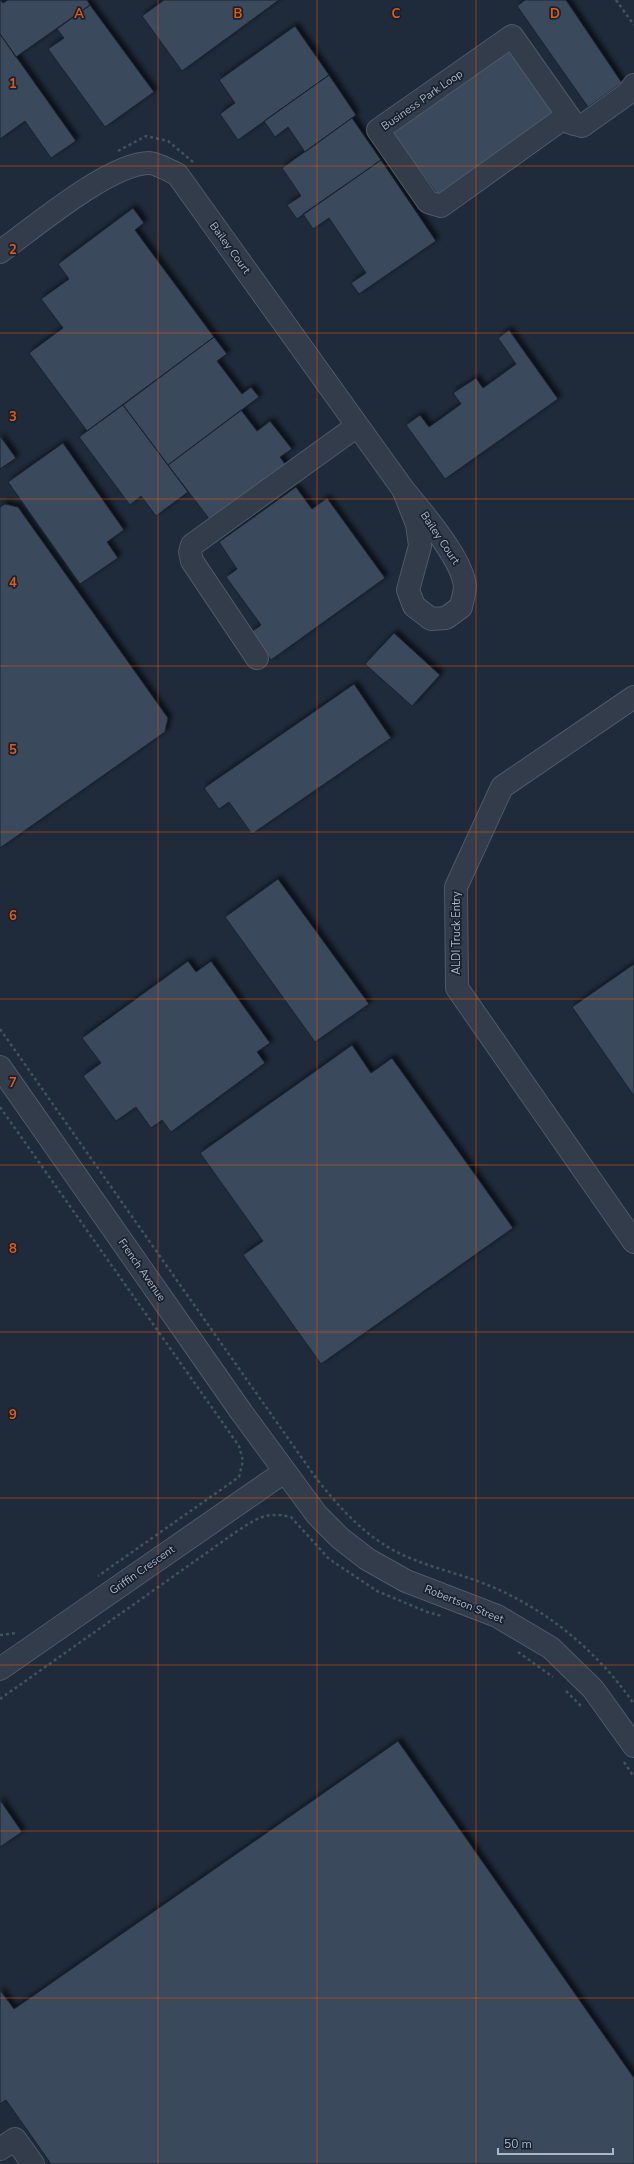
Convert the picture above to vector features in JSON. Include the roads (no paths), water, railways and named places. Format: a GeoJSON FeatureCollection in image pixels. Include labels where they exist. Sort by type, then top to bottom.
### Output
{"type":"FeatureCollection","features":[{"type":"Feature","properties":{"kind":"street","name":"Business Park Loop"},"geometry":{"type":"LineString","coordinates":[[574,124],[512,36],[378,130],[428,202],[441,206],[561,120],[574,124],[582,126],[627,94],[634,85]]}},
{"type":"Feature","properties":{"kind":"street","name":"Bailey Court"},"geometry":{"type":"LineString","coordinates":[[0,252],[92,186],[121,169],[150,162],[177,174],[403,489],[423,513],[460,567],[465,587],[460,607],[446,618],[431,619],[414,606],[408,590],[420,546],[418,524],[403,489]]}},
{"type":"Feature","properties":{"kind":"street"},"geometry":{"type":"LineString","coordinates":[[257,658],[192,561],[190,552],[192,545],[358,426]]}},
{"type":"Feature","properties":{"kind":"street","name":"ALDI Truck Entry"},"geometry":{"type":"LineString","coordinates":[[634,697],[502,786],[456,887],[457,988],[634,1242]]}},
{"type":"Feature","properties":{"kind":"street","name":"French Avenue"},"geometry":{"type":"LineString","coordinates":[[0,1067],[284,1472]]}},
{"type":"Feature","properties":{"kind":"street","name":"Griffin Crescent"},"geometry":{"type":"LineString","coordinates":[[0,1669],[284,1472]]}},
{"type":"Feature","properties":{"kind":"street","name":"Robertson Street"},"geometry":{"type":"LineString","coordinates":[[284,1472],[317,1515],[340,1538],[367,1559],[406,1581],[497,1616],[551,1648],[593,1689],[628,1752]]}},
{"type":"Feature","properties":{"kind":"street"},"geometry":{"type":"LineString","coordinates":[[0,2149],[15,2139],[33,2164]]}}]}
